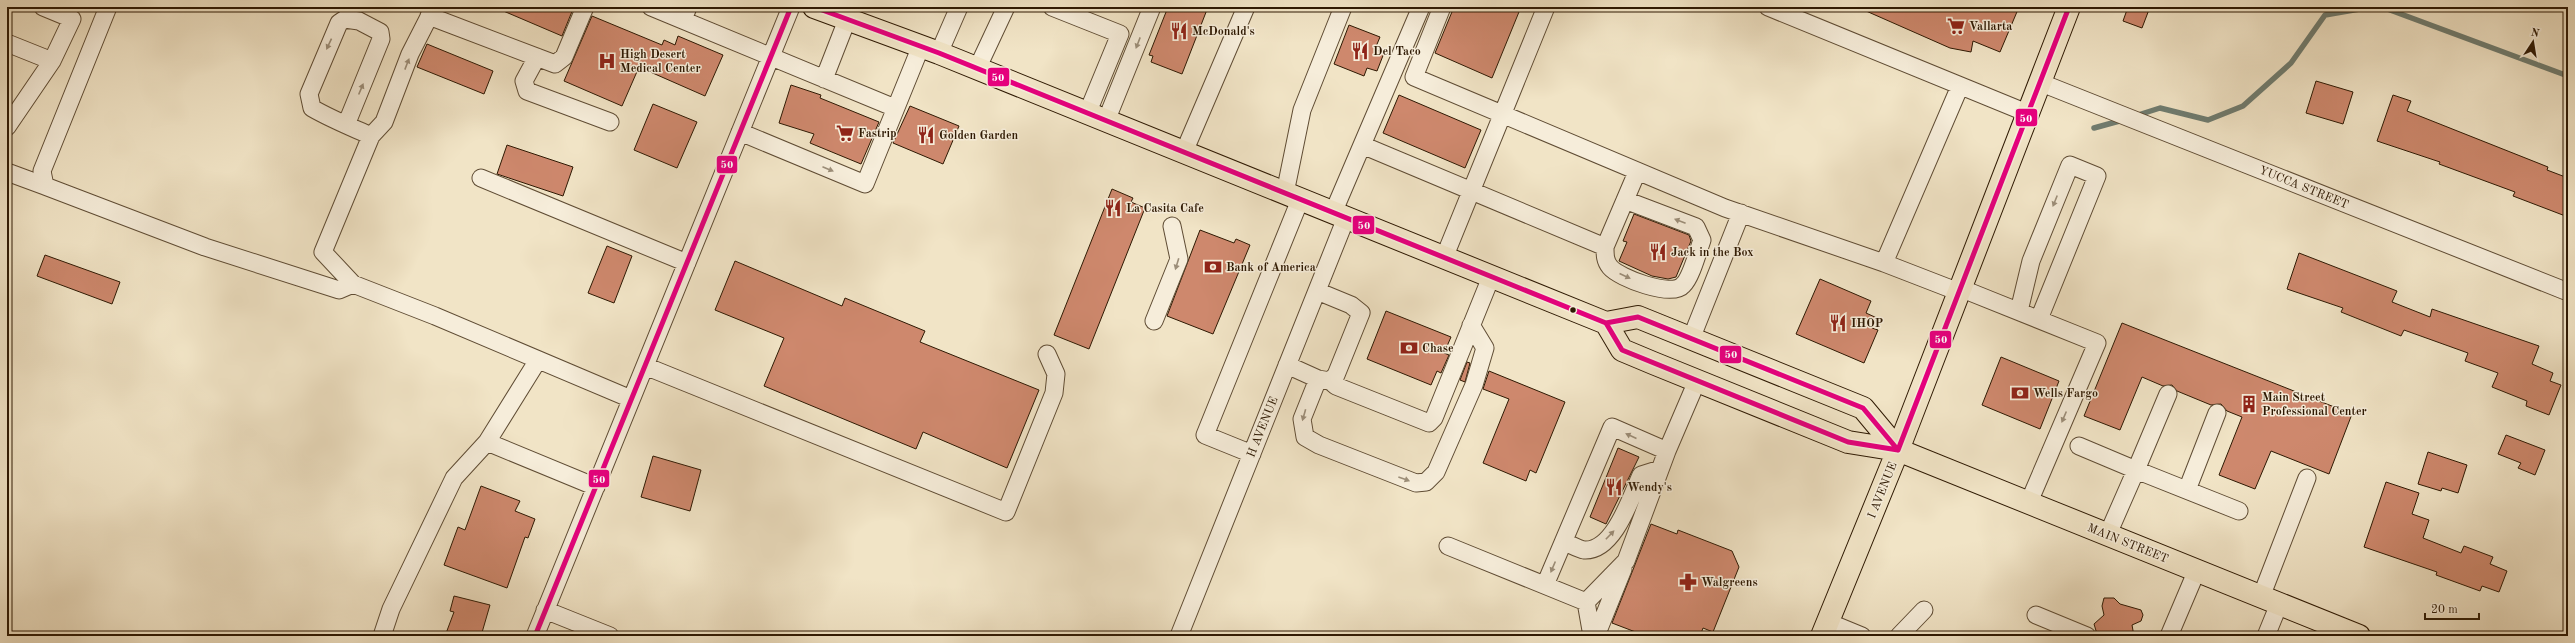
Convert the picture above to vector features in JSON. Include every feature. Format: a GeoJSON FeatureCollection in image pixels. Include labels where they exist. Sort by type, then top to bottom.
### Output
{"type":"FeatureCollection","features":[{"type":"Feature","properties":{"kind":"main road"},"geometry":{"type":"LineString","coordinates":[[814,7],[930,50],[1606,323]]}},
{"type":"Feature","properties":{"kind":"main road","name":"I AVENUE"},"geometry":{"type":"LineString","coordinates":[[1825,629],[1898,450],[2069,7]]}},
{"type":"Feature","properties":{"kind":"main road","name":"MAIN STREET"},"geometry":{"type":"LineString","coordinates":[[1898,450],[1863,408],[1638,317],[1606,323],[1622,350],[1848,442],[1898,450],[2359,636]]}},
{"type":"Feature","properties":{"kind":"street"},"geometry":{"type":"LineString","coordinates":[[7,126],[52,61],[72,18],[43,7]]}},
{"type":"Feature","properties":{"kind":"street"},"geometry":{"type":"LineString","coordinates":[[45,186],[42,171],[108,7]]}},
{"type":"Feature","properties":{"kind":"street"},"geometry":{"type":"LineString","coordinates":[[585,7],[564,57],[555,64],[432,12],[410,54],[384,122],[371,136],[323,252],[352,284],[631,399]]}},
{"type":"Feature","properties":{"kind":"street"},"geometry":{"type":"LineString","coordinates":[[651,7],[686,14],[770,57],[895,108]]}},
{"type":"Feature","properties":{"kind":"street"},"geometry":{"type":"LineString","coordinates":[[535,636],[791,7]]}},
{"type":"Feature","properties":{"kind":"street"},"geometry":{"type":"LineString","coordinates":[[740,132],[865,184],[895,108],[930,50],[959,7]]}},
{"type":"Feature","properties":{"kind":"street"},"geometry":{"type":"LineString","coordinates":[[977,69],[1006,7]]}},
{"type":"Feature","properties":{"kind":"street"},"geometry":{"type":"LineString","coordinates":[[1052,7],[1120,34],[1097,118]]}},
{"type":"Feature","properties":{"kind":"street"},"geometry":{"type":"LineString","coordinates":[[1097,118],[1152,7]]}},
{"type":"Feature","properties":{"kind":"street"},"geometry":{"type":"LineString","coordinates":[[1184,152],[1246,7]]}},
{"type":"Feature","properties":{"kind":"street"},"geometry":{"type":"LineString","coordinates":[[1252,454],[1205,435],[1292,196],[1302,110],[1343,7]]}},
{"type":"Feature","properties":{"kind":"street","name":"H AVENUE"},"geometry":{"type":"LineString","coordinates":[[1179,636],[1317,291],[1339,215],[1362,145],[1421,7]]}},
{"type":"Feature","properties":{"kind":"street"},"geometry":{"type":"LineString","coordinates":[[1442,7],[1414,77],[1502,116],[1741,213],[2019,311],[2097,343],[2028,502]]}},
{"type":"Feature","properties":{"kind":"street"},"geometry":{"type":"LineString","coordinates":[[1444,258],[1546,7]]}},
{"type":"Feature","properties":{"kind":"street"},"geometry":{"type":"LineString","coordinates":[[1768,7],[2027,113]]}},
{"type":"Feature","properties":{"kind":"street"},"geometry":{"type":"LineString","coordinates":[[346,125],[381,39],[380,32],[359,21],[345,18],[340,15],[309,94],[312,108],[346,125],[371,136]]}},
{"type":"Feature","properties":{"kind":"street"},"geometry":{"type":"LineString","coordinates":[[824,79],[847,20]]}},
{"type":"Feature","properties":{"kind":"street"},"geometry":{"type":"LineString","coordinates":[[7,43],[52,61]]}},
{"type":"Feature","properties":{"kind":"street"},"geometry":{"type":"LineString","coordinates":[[537,57],[524,81],[527,91],[610,122]]}},
{"type":"Feature","properties":{"kind":"street","name":"YUCCA STREET"},"geometry":{"type":"LineString","coordinates":[[2039,82],[2568,292]]}},
{"type":"Feature","properties":{"kind":"street"},"geometry":{"type":"LineString","coordinates":[[1884,263],[1960,86]]}},
{"type":"Feature","properties":{"kind":"street"},"geometry":{"type":"LineString","coordinates":[[1362,145],[1604,247]]}},
{"type":"Feature","properties":{"kind":"street"},"geometry":{"type":"LineString","coordinates":[[2019,311],[2031,261],[2070,165],[2097,176],[2039,319]]}},
{"type":"Feature","properties":{"kind":"street"},"geometry":{"type":"LineString","coordinates":[[7,172],[205,247],[339,290],[352,284]]}},
{"type":"Feature","properties":{"kind":"street"},"geometry":{"type":"LineString","coordinates":[[1625,200],[1696,227],[1702,240],[1684,285],[1675,291],[1662,291],[1611,269],[1605,261],[1604,247],[1637,172]]}},
{"type":"Feature","properties":{"kind":"street"},"geometry":{"type":"LineString","coordinates":[[481,178],[687,263]]}},
{"type":"Feature","properties":{"kind":"street"},"geometry":{"type":"LineString","coordinates":[[1691,339],[1741,213]]}},
{"type":"Feature","properties":{"kind":"street"},"geometry":{"type":"LineString","coordinates":[[1154,321],[1179,259],[1172,226]]}},
{"type":"Feature","properties":{"kind":"street"},"geometry":{"type":"LineString","coordinates":[[1287,365],[1429,423],[1434,418],[1491,277]]}},
{"type":"Feature","properties":{"kind":"street"},"geometry":{"type":"LineString","coordinates":[[1317,291],[1351,305],[1361,313],[1336,375],[1324,380],[1302,419],[1305,436],[1319,445],[1416,483],[1426,482],[1436,472],[1480,368],[1485,348],[1471,324]]}},
{"type":"Feature","properties":{"kind":"street"},"geometry":{"type":"LineString","coordinates":[[645,366],[1006,512],[1054,393],[1056,374],[1046,354]]}},
{"type":"Feature","properties":{"kind":"street"},"geometry":{"type":"LineString","coordinates":[[382,636],[391,609],[454,478],[487,442],[538,360]]}},
{"type":"Feature","properties":{"kind":"street"},"geometry":{"type":"LineString","coordinates":[[1596,636],[1660,469],[1697,381]]}},
{"type":"Feature","properties":{"kind":"street"},"geometry":{"type":"LineString","coordinates":[[2108,534],[2168,394]]}},
{"type":"Feature","properties":{"kind":"street"},"geometry":{"type":"LineString","coordinates":[[2187,490],[2217,413]]}},
{"type":"Feature","properties":{"kind":"street"},"geometry":{"type":"LineString","coordinates":[[1545,585],[1612,427],[1667,452]]}},
{"type":"Feature","properties":{"kind":"street"},"geometry":{"type":"LineString","coordinates":[[487,442],[596,487]]}},
{"type":"Feature","properties":{"kind":"street"},"geometry":{"type":"LineString","coordinates":[[2079,446],[2239,510]]}},
{"type":"Feature","properties":{"kind":"street"},"geometry":{"type":"LineString","coordinates":[[1564,542],[1584,550],[1598,548],[1619,526],[1641,476],[1660,469]]}},
{"type":"Feature","properties":{"kind":"street"},"geometry":{"type":"LineString","coordinates":[[2266,636],[2270,600],[2307,478]]}},
{"type":"Feature","properties":{"kind":"street"},"geometry":{"type":"LineString","coordinates":[[1448,546],[1586,602]]}},
{"type":"Feature","properties":{"kind":"street"},"geometry":{"type":"LineString","coordinates":[[1586,602],[1626,561]]}},
{"type":"Feature","properties":{"kind":"street"},"geometry":{"type":"LineString","coordinates":[[2170,636],[2197,570]]}},
{"type":"Feature","properties":{"kind":"street"},"geometry":{"type":"LineString","coordinates":[[1586,602],[1592,636]]}},
{"type":"Feature","properties":{"kind":"street"},"geometry":{"type":"LineString","coordinates":[[545,610],[610,636]]}},
{"type":"Feature","properties":{"kind":"street"},"geometry":{"type":"LineString","coordinates":[[1899,636],[1924,610]]}},
{"type":"Feature","properties":{"kind":"street"},"geometry":{"type":"LineString","coordinates":[[2036,615],[2064,632],[2087,636]]}},
{"type":"Feature","properties":{"kind":"street"},"geometry":{"type":"LineString","coordinates":[[1825,629],[1862,636]]}},
{"type":"Feature","properties":{"kind":"building"},"geometry":{"type":"Polygon","coordinates":[[[494,7],[570,7],[573,9],[562,36],[494,7]]]}},
{"type":"Feature","properties":{"kind":"building","name":"McDonald's"},"geometry":{"type":"Polygon","coordinates":[[[1168,7],[1208,7],[1182,74],[1151,62],[1153,56],[1149,55],[1168,7]]]}},
{"type":"Feature","properties":{"kind":"building"},"geometry":{"type":"Polygon","coordinates":[[[1454,7],[1521,7],[1492,78],[1435,53],[1454,7]]]}},
{"type":"Feature","properties":{"kind":"building","name":"Vallarta"},"geometry":{"type":"Polygon","coordinates":[[[1857,7],[2019,7],[2000,52],[1973,41],[1971,52],[1950,48],[1857,7]]]}},
{"type":"Feature","properties":{"kind":"building"},"geometry":{"type":"Polygon","coordinates":[[[2128,7],[2150,7],[2142,28],[2123,21],[2128,7]]]}},
{"type":"Feature","properties":{"kind":"building","name":"High Desert Medical Center"},"geometry":{"type":"Polygon","coordinates":[[[592,16],[662,45],[664,40],[675,45],[678,36],[723,55],[705,96],[639,67],[622,106],[564,81],[592,16]]]}},
{"type":"Feature","properties":{"kind":"building","name":"Del Taco"},"geometry":{"type":"Polygon","coordinates":[[[1349,25],[1380,37],[1375,49],[1384,53],[1377,71],[1367,68],[1364,76],[1334,64],[1349,25]]]}},
{"type":"Feature","properties":{"kind":"building"},"geometry":{"type":"Polygon","coordinates":[[[427,44],[493,71],[484,94],[417,67],[427,44]]]}},
{"type":"Feature","properties":{"kind":"building"},"geometry":{"type":"Polygon","coordinates":[[[2316,81],[2353,92],[2343,124],[2306,113],[2316,81]]]}},
{"type":"Feature","properties":{"kind":"building","name":"Fastrip"},"geometry":{"type":"Polygon","coordinates":[[[791,85],[821,95],[820,98],[879,122],[861,164],[810,143],[814,134],[779,123],[791,85]]]}},
{"type":"Feature","properties":{"kind":"building"},"geometry":{"type":"Polygon","coordinates":[[[1399,95],[1481,130],[1465,168],[1383,133],[1399,95]]]}},
{"type":"Feature","properties":{"kind":"building"},"geometry":{"type":"Polygon","coordinates":[[[2393,95],[2411,101],[2407,111],[2548,167],[2547,170],[2568,178],[2568,217],[2513,196],[2515,192],[2439,164],[2440,162],[2377,141],[2393,95]]]}},
{"type":"Feature","properties":{"kind":"building"},"geometry":{"type":"Polygon","coordinates":[[[653,104],[697,122],[677,168],[634,150],[653,104]]]}},
{"type":"Feature","properties":{"kind":"building","name":"Golden Garden"},"geometry":{"type":"Polygon","coordinates":[[[910,106],[959,126],[943,164],[893,143],[910,106]]]}},
{"type":"Feature","properties":{"kind":"building"},"geometry":{"type":"Polygon","coordinates":[[[507,145],[573,167],[563,196],[497,174],[507,145]]]}},
{"type":"Feature","properties":{"kind":"building"},"geometry":{"type":"Polygon","coordinates":[[[1112,189],[1133,198],[1131,202],[1145,208],[1089,349],[1054,335],[1112,189]]]}},
{"type":"Feature","properties":{"kind":"building","name":"Jack in the Box"},"geometry":{"type":"Polygon","coordinates":[[[1634,214],[1689,235],[1691,241],[1676,277],[1668,279],[1652,276],[1619,261],[1627,242],[1623,241],[1634,214]]]}},
{"type":"Feature","properties":{"kind":"building","name":"Bank of America"},"geometry":{"type":"Polygon","coordinates":[[[1200,230],[1234,243],[1236,239],[1250,245],[1213,334],[1167,316],[1200,230]]]}},
{"type":"Feature","properties":{"kind":"building"},"geometry":{"type":"Polygon","coordinates":[[[607,246],[632,256],[614,303],[588,293],[607,246]]]}},
{"type":"Feature","properties":{"kind":"building"},"geometry":{"type":"Polygon","coordinates":[[[2299,253],[2397,291],[2392,302],[2430,317],[2432,309],[2539,346],[2532,364],[2553,373],[2550,381],[2561,385],[2549,415],[2526,406],[2527,401],[2492,387],[2498,373],[2465,361],[2468,353],[2404,330],[2401,336],[2341,312],[2343,308],[2287,289],[2299,253]]]}},
{"type":"Feature","properties":{"kind":"building"},"geometry":{"type":"Polygon","coordinates":[[[45,255],[120,282],[112,304],[37,276],[45,255]]]}},
{"type":"Feature","properties":{"kind":"building"},"geometry":{"type":"Polygon","coordinates":[[[735,261],[842,306],[845,298],[925,331],[920,342],[1039,390],[1007,468],[923,432],[916,449],[764,386],[784,338],[715,310],[735,261]]]}},
{"type":"Feature","properties":{"kind":"building","name":"IHOP"},"geometry":{"type":"Polygon","coordinates":[[[1820,279],[1871,301],[1866,313],[1877,318],[1872,328],[1878,330],[1864,363],[1796,334],[1820,279]]]}},
{"type":"Feature","properties":{"kind":"building","name":"Chase"},"geometry":{"type":"Polygon","coordinates":[[[1386,311],[1451,337],[1444,353],[1449,355],[1441,373],[1437,371],[1431,385],[1367,359],[1386,311]]]}},
{"type":"Feature","properties":{"kind":"building","name":"Main Street Professional Center"},"geometry":{"type":"Polygon","coordinates":[[[2122,323],[2352,414],[2329,474],[2271,451],[2255,489],[2219,475],[2242,417],[2227,411],[2221,404],[2211,405],[2177,391],[2172,385],[2163,386],[2142,377],[2120,430],[2084,416],[2122,323]]]}},
{"type":"Feature","properties":{"kind":"building","name":"Wells Fargo"},"geometry":{"type":"Polygon","coordinates":[[[2001,357],[2059,381],[2040,429],[1982,405],[2001,357]]]}},
{"type":"Feature","properties":{"kind":"building"},"geometry":{"type":"Polygon","coordinates":[[[1467,362],[1470,363],[1465,382],[1460,380],[1467,362]]]}},
{"type":"Feature","properties":{"kind":"building"},"geometry":{"type":"Polygon","coordinates":[[[1489,371],[1565,402],[1536,473],[1530,470],[1526,481],[1483,463],[1509,399],[1483,389],[1489,371]]]}},
{"type":"Feature","properties":{"kind":"building"},"geometry":{"type":"Polygon","coordinates":[[[2506,435],[2545,450],[2535,475],[2518,468],[2521,463],[2498,454],[2506,435]]]}},
{"type":"Feature","properties":{"kind":"building","name":"Wendy's"},"geometry":{"type":"Polygon","coordinates":[[[1618,448],[1639,457],[1606,524],[1590,517],[1618,448]]]}},
{"type":"Feature","properties":{"kind":"building"},"geometry":{"type":"Polygon","coordinates":[[[2428,452],[2467,465],[2458,493],[2442,488],[2441,491],[2418,484],[2428,452]]]}},
{"type":"Feature","properties":{"kind":"building"},"geometry":{"type":"Polygon","coordinates":[[[653,456],[701,470],[690,511],[641,497],[653,456]]]}},
{"type":"Feature","properties":{"kind":"building"},"geometry":{"type":"Polygon","coordinates":[[[2386,482],[2419,493],[2412,514],[2429,520],[2423,538],[2461,553],[2464,546],[2493,557],[2490,564],[2507,571],[2499,592],[2482,586],[2480,591],[2436,575],[2437,572],[2364,547],[2386,482]]]}},
{"type":"Feature","properties":{"kind":"building"},"geometry":{"type":"Polygon","coordinates":[[[481,486],[520,501],[515,511],[535,519],[528,538],[525,537],[507,588],[444,565],[458,527],[465,530],[481,486]]]}},
{"type":"Feature","properties":{"kind":"building","name":"Walgreens"},"geometry":{"type":"Polygon","coordinates":[[[1651,524],[1677,534],[1678,530],[1732,551],[1739,567],[1713,632],[1703,628],[1700,636],[1646,636],[1612,623],[1651,524]]]}},
{"type":"Feature","properties":{"kind":"building"},"geometry":{"type":"Polygon","coordinates":[[[454,596],[490,605],[481,636],[445,636],[454,612],[450,611],[454,596]]]}},
{"type":"Feature","properties":{"kind":"building"},"geometry":{"type":"Polygon","coordinates":[[[2104,598],[2114,598],[2120,604],[2141,610],[2143,615],[2141,621],[2132,625],[2134,636],[2097,634],[2094,624],[2104,615],[2102,606],[2104,598]]]}},
{"type":"Feature","properties":{"kind":"waterway"},"geometry":{"type":"LineString","coordinates":[[2135,116],[2160,108],[2208,120],[2243,106],[2291,63],[2325,15],[2371,7]]}},
{"type":"Feature","properties":{"kind":"waterway"},"geometry":{"type":"LineString","coordinates":[[2382,7],[2568,76]]}},
{"type":"Feature","properties":{"kind":"waterway"},"geometry":{"type":"LineString","coordinates":[[2094,128],[2123,120]]}},
{"type":"Feature","properties":{"kind":"transit line","name":"50"},"geometry":{"type":"LineString","coordinates":[[535,636],[791,7]]}},
{"type":"Feature","properties":{"kind":"transit line","name":"50"},"geometry":{"type":"LineString","coordinates":[[814,7],[939,53],[1606,323],[1638,317],[1863,408],[1898,450]]}},
{"type":"Feature","properties":{"kind":"transit line","name":"50"},"geometry":{"type":"LineString","coordinates":[[1898,450],[2069,7]]}},
{"type":"Feature","properties":{"kind":"transit line","name":"50"},"geometry":{"type":"LineString","coordinates":[[1606,323],[1622,350],[1848,442],[1898,450]]}},
{"type":"Feature","properties":{"kind":"place","name":"Vallarta"},"geometry":{"type":"Point","coordinates":[1956,26]}},
{"type":"Feature","properties":{"kind":"place","name":"McDonald's"},"geometry":{"type":"Point","coordinates":[1179,31]}},
{"type":"Feature","properties":{"kind":"place","name":"Del Taco"},"geometry":{"type":"Point","coordinates":[1360,51]}},
{"type":"Feature","properties":{"kind":"place","name":"High Desert Medical Center"},"geometry":{"type":"Point","coordinates":[607,61]}},
{"type":"Feature","properties":{"kind":"place","name":"Fastrip"},"geometry":{"type":"Point","coordinates":[845,133]}},
{"type":"Feature","properties":{"kind":"place","name":"Golden Garden"},"geometry":{"type":"Point","coordinates":[926,135]}},
{"type":"Feature","properties":{"kind":"place","name":"La Casita Cafe"},"geometry":{"type":"Point","coordinates":[1113,208]}},
{"type":"Feature","properties":{"kind":"place","name":"Jack in the Box"},"geometry":{"type":"Point","coordinates":[1658,252]}},
{"type":"Feature","properties":{"kind":"place","name":"Bank of America"},"geometry":{"type":"Point","coordinates":[1213,267]}},
{"type":"Feature","properties":{"kind":"place","name":"IHOP"},"geometry":{"type":"Point","coordinates":[1838,323]}},
{"type":"Feature","properties":{"kind":"place","name":"Chase"},"geometry":{"type":"Point","coordinates":[1409,348]}},
{"type":"Feature","properties":{"kind":"place","name":"Wells Fargo"},"geometry":{"type":"Point","coordinates":[2020,393]}},
{"type":"Feature","properties":{"kind":"place","name":"Main Street Professional Center"},"geometry":{"type":"Point","coordinates":[2249,404]}},
{"type":"Feature","properties":{"kind":"place","name":"Wendy's"},"geometry":{"type":"Point","coordinates":[1614,487]}},
{"type":"Feature","properties":{"kind":"place","name":"Walgreens"},"geometry":{"type":"Point","coordinates":[1688,582]}}]}
